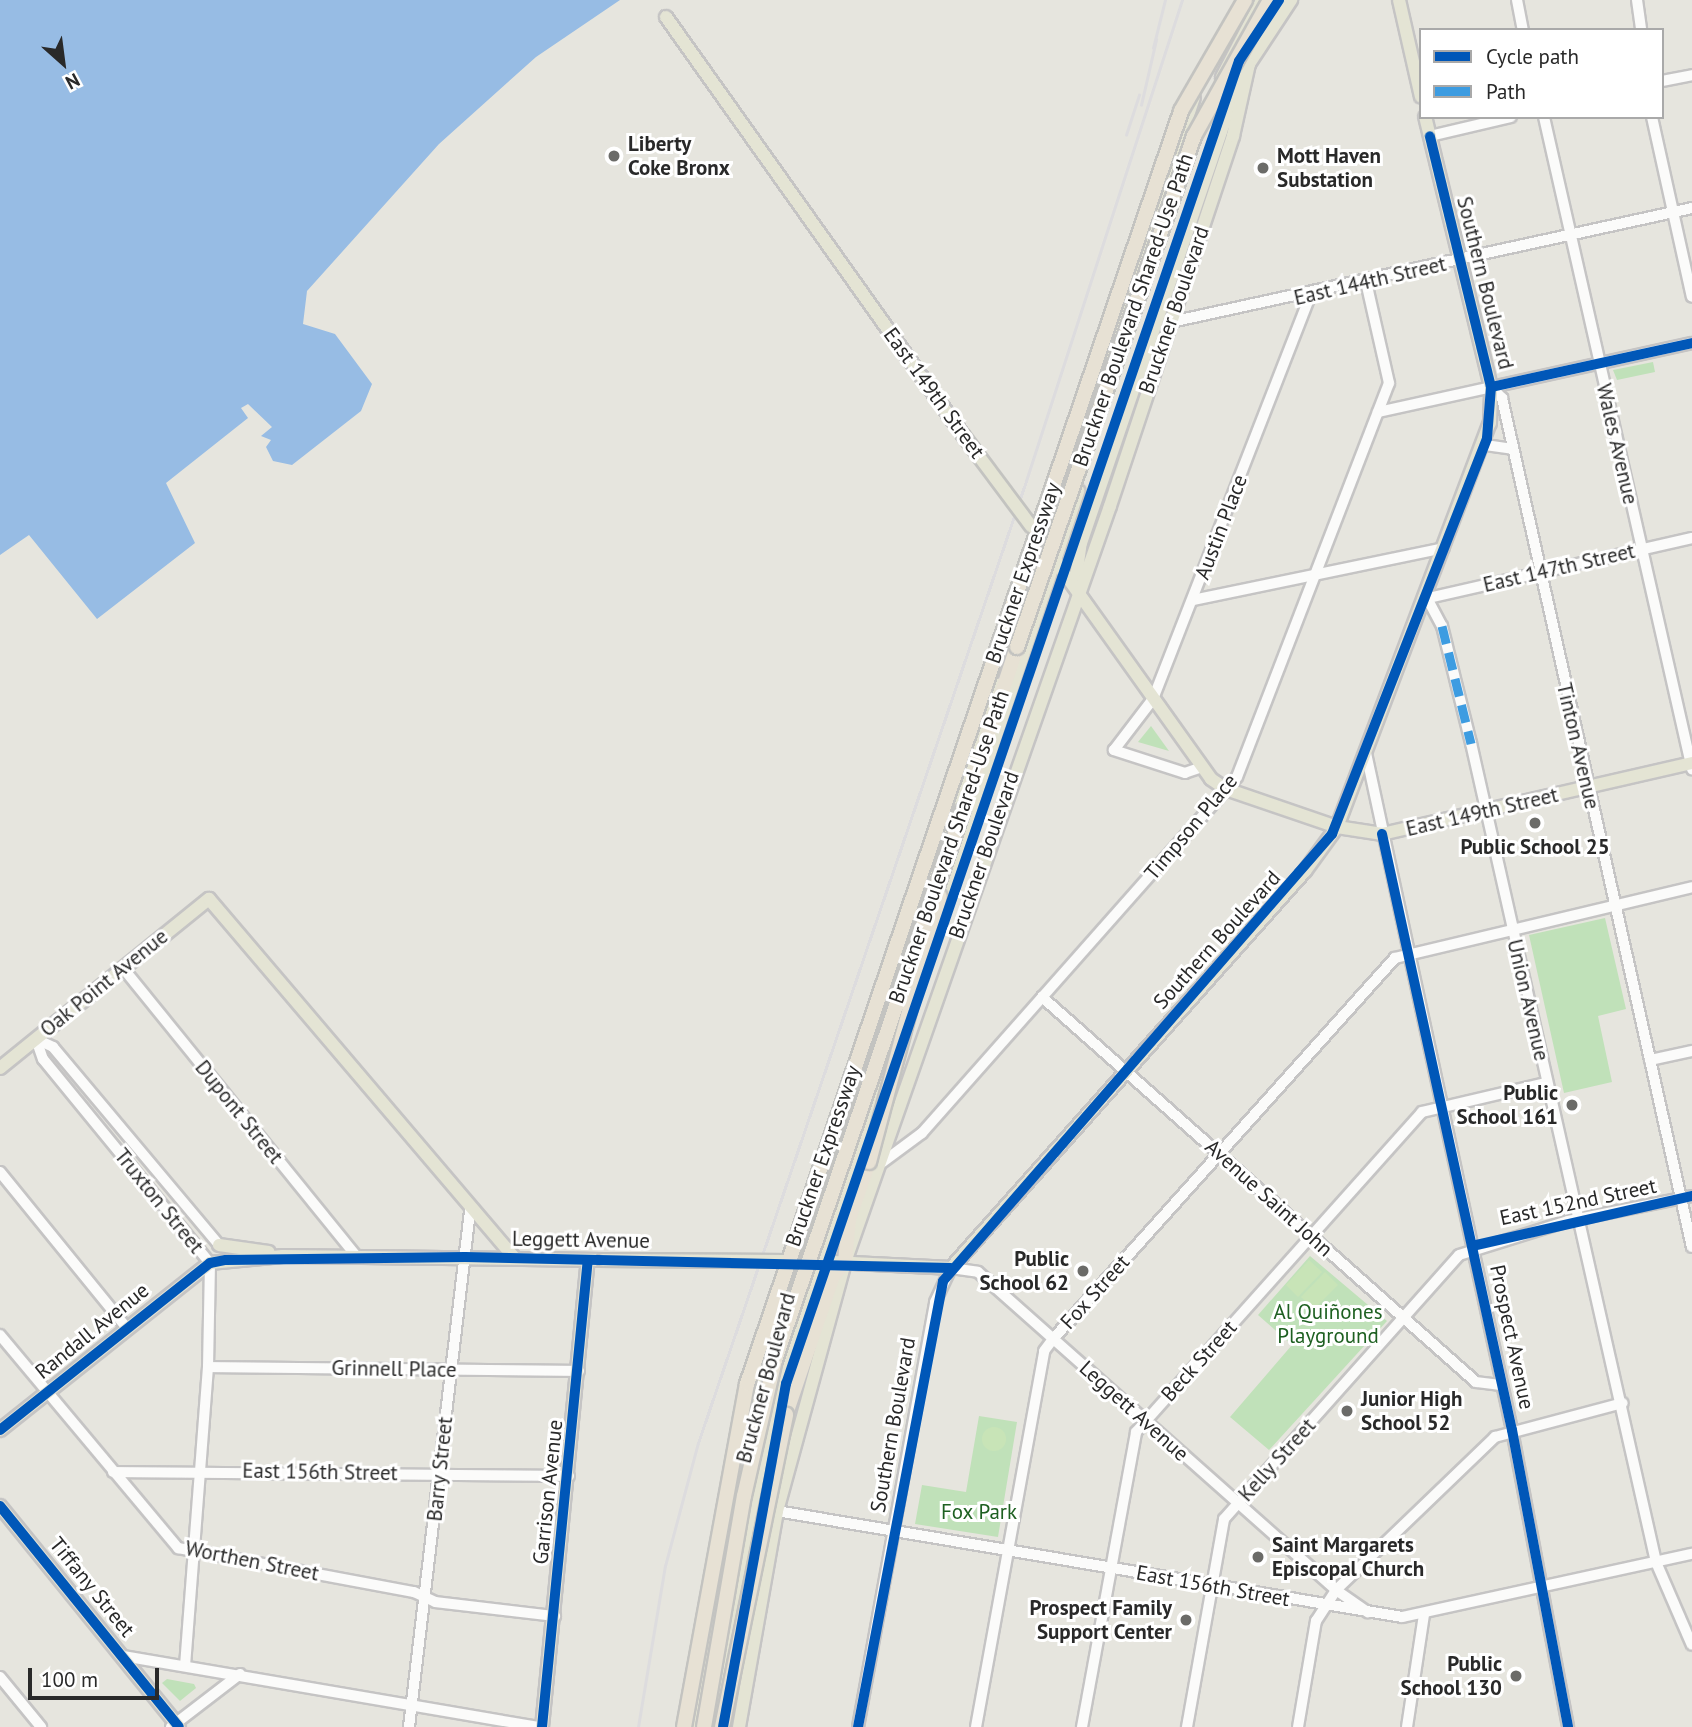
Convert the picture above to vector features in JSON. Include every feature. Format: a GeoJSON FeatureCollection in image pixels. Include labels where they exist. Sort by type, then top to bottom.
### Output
{"type":"FeatureCollection","features":[{"type":"Feature","properties":{"kind":"highway","name":"Bruckner Expressway"},"geometry":{"type":"LineString","coordinates":[[704,1727],[744,1496],[775,1360],[1194,136],[1270,0]]}},
{"type":"Feature","properties":{"kind":"highway","name":"Bruckner Expressway"},"geometry":{"type":"LineString","coordinates":[[684,1727],[751,1372],[1177,122],[1246,3]]}},
{"type":"Feature","properties":{"kind":"highway"},"geometry":{"type":"LineString","coordinates":[[722,1727],[786,1414],[833,1276],[845,1262],[849,1219],[872,1165],[963,810]]}},
{"type":"Feature","properties":{"kind":"main road","name":"Bruckner Boulevard"},"geometry":{"type":"LineString","coordinates":[[714,1727],[754,1507],[796,1326],[821,1261],[1055,562],[1228,60],[1262,0]]}},
{"type":"Feature","properties":{"kind":"main road","name":"Bruckner Boulevard"},"geometry":{"type":"LineString","coordinates":[[1075,591],[1085,530],[1221,131],[1249,64],[1291,0]]}},
{"type":"Feature","properties":{"kind":"main road"},"geometry":{"type":"LineString","coordinates":[[1399,0],[1419,88]]}},
{"type":"Feature","properties":{"kind":"main road","name":"Bruckner Boulevard"},"geometry":{"type":"LineString","coordinates":[[694,1727],[732,1504],[759,1381],[1045,547],[1197,89],[1246,3]]}},
{"type":"Feature","properties":{"kind":"main road"},"geometry":{"type":"LineString","coordinates":[[1228,60],[1246,3]]}},
{"type":"Feature","properties":{"kind":"main road","name":"East 149th Street"},"geometry":{"type":"LineString","coordinates":[[666,17],[1202,767],[1226,789],[1337,827],[1382,834],[1692,766]]}},
{"type":"Feature","properties":{"kind":"main road","name":"Bruckner Boulevard"},"geometry":{"type":"LineString","coordinates":[[872,1165],[1171,322],[1233,136],[1249,64]]}},
{"type":"Feature","properties":{"kind":"main road","name":"Southern Boulevard"},"geometry":{"type":"LineString","coordinates":[[951,1268],[1126,1072],[1337,827],[1485,445],[1491,387],[1426,119]]}},
{"type":"Feature","properties":{"kind":"main road"},"geometry":{"type":"LineString","coordinates":[[1136,272],[1173,217]]}},
{"type":"Feature","properties":{"kind":"main road","name":"Oak Point Avenue"},"geometry":{"type":"LineString","coordinates":[[0,1068],[209,899],[470,1211]]}},
{"type":"Feature","properties":{"kind":"main road"},"geometry":{"type":"LineString","coordinates":[[470,1211],[514,1258]]}},
{"type":"Feature","properties":{"kind":"main road"},"geometry":{"type":"LineString","coordinates":[[219,1245],[283,1255]]}},
{"type":"Feature","properties":{"kind":"main road","name":"Leggett Avenue"},"geometry":{"type":"LineString","coordinates":[[210,1263],[283,1255],[821,1261],[951,1268]]}},
{"type":"Feature","properties":{"kind":"main road","name":"Garrison Avenue"},"geometry":{"type":"LineString","coordinates":[[541,1727],[555,1616],[588,1259]]}},
{"type":"Feature","properties":{"kind":"main road","name":"Bruckner Boulevard"},"geometry":{"type":"LineString","coordinates":[[738,1727],[777,1511],[845,1262]]}},
{"type":"Feature","properties":{"kind":"main road","name":"Randall Avenue"},"geometry":{"type":"LineString","coordinates":[[0,1430],[126,1327],[210,1263]]}},
{"type":"Feature","properties":{"kind":"main road","name":"Tiffany Street"},"geometry":{"type":"LineString","coordinates":[[0,1506],[123,1656],[176,1726]]}},
{"type":"Feature","properties":{"kind":"street"},"geometry":{"type":"LineString","coordinates":[[1517,0],[1523,28]]}},
{"type":"Feature","properties":{"kind":"street"},"geometry":{"type":"LineString","coordinates":[[1637,0],[1641,28]]}},
{"type":"Feature","properties":{"kind":"street"},"geometry":{"type":"LineString","coordinates":[[1664,82],[1692,75]]}},
{"type":"Feature","properties":{"kind":"street"},"geometry":{"type":"LineString","coordinates":[[1430,136],[1502,119]]}},
{"type":"Feature","properties":{"kind":"street","name":"Wales Avenue"},"geometry":{"type":"LineString","coordinates":[[1544,119],[1692,766]]}},
{"type":"Feature","properties":{"kind":"street"},"geometry":{"type":"LineString","coordinates":[[1652,119],[1692,297]]}},
{"type":"Feature","properties":{"kind":"street","name":"East 144th Street"},"geometry":{"type":"LineString","coordinates":[[1171,322],[1366,282],[1692,208]]}},
{"type":"Feature","properties":{"kind":"street","name":"Timpson Place"},"geometry":{"type":"LineString","coordinates":[[872,1165],[922,1133],[1237,776],[1389,383],[1366,282]]}},
{"type":"Feature","properties":{"kind":"street","name":"Austin Place"},"geometry":{"type":"LineString","coordinates":[[1202,767],[1185,773],[1114,750],[1153,699],[1194,600],[1311,294]]}},
{"type":"Feature","properties":{"kind":"street"},"geometry":{"type":"LineString","coordinates":[[1378,412],[1692,343]]}},
{"type":"Feature","properties":{"kind":"street","name":"Tinton Avenue"},"geometry":{"type":"LineString","coordinates":[[1491,387],[1502,398],[1539,573],[1692,1247]]}},
{"type":"Feature","properties":{"kind":"street"},"geometry":{"type":"LineString","coordinates":[[1485,445],[1513,449]]}},
{"type":"Feature","properties":{"kind":"street","name":"East 147th Street"},"geometry":{"type":"LineString","coordinates":[[1427,598],[1692,538]]}},
{"type":"Feature","properties":{"kind":"street"},"geometry":{"type":"LineString","coordinates":[[1194,600],[1444,548]]}},
{"type":"Feature","properties":{"kind":"street","name":"Union Avenue"},"geometry":{"type":"LineString","coordinates":[[1427,598],[1442,626],[1486,811],[1546,1083],[1623,1403],[1656,1562],[1692,1645]]}},
{"type":"Feature","properties":{"kind":"street","name":"Prospect Avenue"},"geometry":{"type":"LineString","coordinates":[[1366,752],[1406,953],[1513,1430],[1568,1727]]}},
{"type":"Feature","properties":{"kind":"street"},"geometry":{"type":"LineString","coordinates":[[1406,953],[1692,887]]}},
{"type":"Feature","properties":{"kind":"street","name":"Fox Street"},"geometry":{"type":"LineString","coordinates":[[976,1727],[1044,1351],[1391,961],[1406,953]]}},
{"type":"Feature","properties":{"kind":"street","name":"Dupont Street"},"geometry":{"type":"LineString","coordinates":[[123,968],[356,1256]]}},
{"type":"Feature","properties":{"kind":"street","name":"Avenue Saint John"},"geometry":{"type":"LineString","coordinates":[[1042,997],[1476,1382],[1502,1385]]}},
{"type":"Feature","properties":{"kind":"street","name":"Truxton Street"},"geometry":{"type":"LineString","coordinates":[[36,1039],[53,1047],[219,1245]]}},
{"type":"Feature","properties":{"kind":"street","name":"Truxton Street"},"geometry":{"type":"LineString","coordinates":[[36,1039],[41,1057],[210,1263],[208,1367],[185,1664]]}},
{"type":"Feature","properties":{"kind":"street"},"geometry":{"type":"LineString","coordinates":[[1650,1060],[1692,1051]]}},
{"type":"Feature","properties":{"kind":"street","name":"Beck Street"},"geometry":{"type":"LineString","coordinates":[[1082,1727],[1136,1432],[1422,1112],[1546,1083]]}},
{"type":"Feature","properties":{"kind":"street"},"geometry":{"type":"LineString","coordinates":[[0,1172],[126,1327]]}},
{"type":"Feature","properties":{"kind":"street","name":"East 152nd Street"},"geometry":{"type":"LineString","coordinates":[[1472,1246],[1692,1196]]}},
{"type":"Feature","properties":{"kind":"street","name":"Barry Street"},"geometry":{"type":"LineString","coordinates":[[409,1727],[470,1211]]}},
{"type":"Feature","properties":{"kind":"street","name":"Kelly Street"},"geometry":{"type":"LineString","coordinates":[[1187,1727],[1223,1519],[1472,1246]]}},
{"type":"Feature","properties":{"kind":"street","name":"Leggett Avenue"},"geometry":{"type":"LineString","coordinates":[[951,1268],[973,1268],[1336,1590],[1368,1612]]}},
{"type":"Feature","properties":{"kind":"street","name":"Southern Boulevard"},"geometry":{"type":"LineString","coordinates":[[858,1727],[935,1302],[951,1268]]}},
{"type":"Feature","properties":{"kind":"street","name":"Worthen Street"},"geometry":{"type":"LineString","coordinates":[[0,1335],[178,1548],[425,1597],[555,1616]]}},
{"type":"Feature","properties":{"kind":"street","name":"Grinnell Place"},"geometry":{"type":"LineString","coordinates":[[208,1367],[579,1371]]}},
{"type":"Feature","properties":{"kind":"street"},"geometry":{"type":"LineString","coordinates":[[1298,1727],[1321,1606],[1336,1590],[1495,1437],[1513,1430],[1623,1403]]}},
{"type":"Feature","properties":{"kind":"street","name":"East 156th Street"},"geometry":{"type":"LineString","coordinates":[[113,1472],[200,1470],[569,1476]]}},
{"type":"Feature","properties":{"kind":"street","name":"East 156th Street"},"geometry":{"type":"LineString","coordinates":[[732,1504],[1110,1567],[1321,1606],[1424,1615],[1692,1553]]}},
{"type":"Feature","properties":{"kind":"street"},"geometry":{"type":"LineString","coordinates":[[1407,1727],[1424,1615]]}},
{"type":"Feature","properties":{"kind":"street"},"geometry":{"type":"LineString","coordinates":[[123,1656],[185,1664],[541,1727]]}},
{"type":"Feature","properties":{"kind":"street"},"geometry":{"type":"LineString","coordinates":[[176,1726],[240,1674]]}},
{"type":"Feature","properties":{"kind":"street"},"geometry":{"type":"LineString","coordinates":[[0,1677],[41,1727]]}},
{"type":"Feature","properties":{"kind":"green space"},"geometry":{"type":"Polygon","coordinates":[[[1653,362],[1655,372],[1617,380],[1613,370],[1653,362]]]}},
{"type":"Feature","properties":{"kind":"green space"},"geometry":{"type":"Polygon","coordinates":[[[1151,726],[1169,751],[1138,742],[1151,726]]]}},
{"type":"Feature","properties":{"kind":"green space"},"geometry":{"type":"Polygon","coordinates":[[[1605,918],[1626,1009],[1598,1016],[1612,1082],[1564,1093],[1529,935],[1605,918]]]}},
{"type":"Feature","properties":{"kind":"green space","name":"Al Quiñones Playground"},"geometry":{"type":"Polygon","coordinates":[[[1310,1256],[1387,1321],[1269,1450],[1230,1417],[1292,1345],[1258,1315],[1310,1256]]]}},
{"type":"Feature","properties":{"kind":"green space"},"geometry":{"type":"Polygon","coordinates":[[[1309,1260],[1322,1272],[1298,1297],[1286,1285],[1309,1260]]]}},
{"type":"Feature","properties":{"kind":"green space"},"geometry":{"type":"Polygon","coordinates":[[[1325,1272],[1338,1285],[1314,1309],[1301,1297],[1325,1272]]]}},
{"type":"Feature","properties":{"kind":"green space","name":"Fox Park"},"geometry":{"type":"Polygon","coordinates":[[[979,1416],[1017,1422],[998,1537],[915,1524],[922,1485],[966,1492],[979,1416]]]}},
{"type":"Feature","properties":{"kind":"green space"},"geometry":{"type":"Polygon","coordinates":[[[994,1427],[1003,1430],[1006,1439],[1003,1448],[994,1451],[985,1448],[982,1439],[985,1430],[994,1427]]]}},
{"type":"Feature","properties":{"kind":"green space"},"geometry":{"type":"Polygon","coordinates":[[[167,1679],[194,1684],[196,1688],[180,1701],[162,1683],[167,1679]]]}},
{"type":"Feature","properties":{"kind":"water"},"geometry":{"type":"Polygon","coordinates":[[[0,0],[620,0],[536,57],[439,144],[307,291],[303,324],[335,334],[372,384],[361,411],[292,465],[273,461],[266,447],[271,440],[261,436],[272,427],[248,404],[241,408],[248,418],[166,483],[195,543],[97,619],[29,535],[0,555],[0,0]]]}},
{"type":"Feature","properties":{"kind":"railway"},"geometry":{"type":"LineString","coordinates":[[1153,48],[1165,0]]}},
{"type":"Feature","properties":{"kind":"railway"},"geometry":{"type":"LineString","coordinates":[[638,1727],[665,1566],[698,1443],[1026,481],[1182,0]]}},
{"type":"Feature","properties":{"kind":"railway"},"geometry":{"type":"LineString","coordinates":[[1141,105],[1156,40]]}},
{"type":"Feature","properties":{"kind":"railway"},"geometry":{"type":"LineString","coordinates":[[1126,135],[1139,95]]}},
{"type":"Feature","properties":{"kind":"marked path"},"geometry":{"type":"LineString","coordinates":[[1442,626],[1471,743]]}},
{"type":"Feature","properties":{"kind":"cycle path","name":"Bruckner Boulevard Shared-Use Path"},"geometry":{"type":"LineString","coordinates":[[723,1727],[786,1384],[1239,61],[1279,0]]}},
{"type":"Feature","properties":{"kind":"cycle path"},"geometry":{"type":"LineString","coordinates":[[858,1727],[943,1281],[1332,834],[1487,438],[1491,387],[1430,136]]}},
{"type":"Feature","properties":{"kind":"cycle path"},"geometry":{"type":"LineString","coordinates":[[1491,387],[1692,343]]}},
{"type":"Feature","properties":{"kind":"cycle path"},"geometry":{"type":"LineString","coordinates":[[1382,834],[1512,1430],[1568,1727]]}},
{"type":"Feature","properties":{"kind":"cycle path"},"geometry":{"type":"LineString","coordinates":[[1472,1246],[1692,1196]]}},
{"type":"Feature","properties":{"kind":"cycle path"},"geometry":{"type":"LineString","coordinates":[[0,1430],[210,1263],[226,1260],[465,1257],[951,1268]]}},
{"type":"Feature","properties":{"kind":"cycle path"},"geometry":{"type":"LineString","coordinates":[[542,1727],[588,1260]]}},
{"type":"Feature","properties":{"kind":"cycle path"},"geometry":{"type":"LineString","coordinates":[[0,1506],[179,1727]]}},
{"type":"Feature","properties":{"kind":"place","name":"Liberty Coke Bronx"},"geometry":{"type":"Point","coordinates":[614,156]}},
{"type":"Feature","properties":{"kind":"place","name":"Mott Haven Substation"},"geometry":{"type":"Point","coordinates":[1263,168]}},
{"type":"Feature","properties":{"kind":"place","name":"Public School 25"},"geometry":{"type":"Point","coordinates":[1535,823]}},
{"type":"Feature","properties":{"kind":"place","name":"Public School 161"},"geometry":{"type":"Point","coordinates":[1572,1105]}},
{"type":"Feature","properties":{"kind":"place","name":"Public School 62"},"geometry":{"type":"Point","coordinates":[1083,1271]}},
{"type":"Feature","properties":{"kind":"place","name":"Junior High School 52"},"geometry":{"type":"Point","coordinates":[1347,1411]}},
{"type":"Feature","properties":{"kind":"place","name":"Saint Margarets Episcopal Church"},"geometry":{"type":"Point","coordinates":[1258,1557]}},
{"type":"Feature","properties":{"kind":"place","name":"Prospect Family Support Center"},"geometry":{"type":"Point","coordinates":[1186,1620]}},
{"type":"Feature","properties":{"kind":"place","name":"Public School 130"},"geometry":{"type":"Point","coordinates":[1516,1676]}}]}
